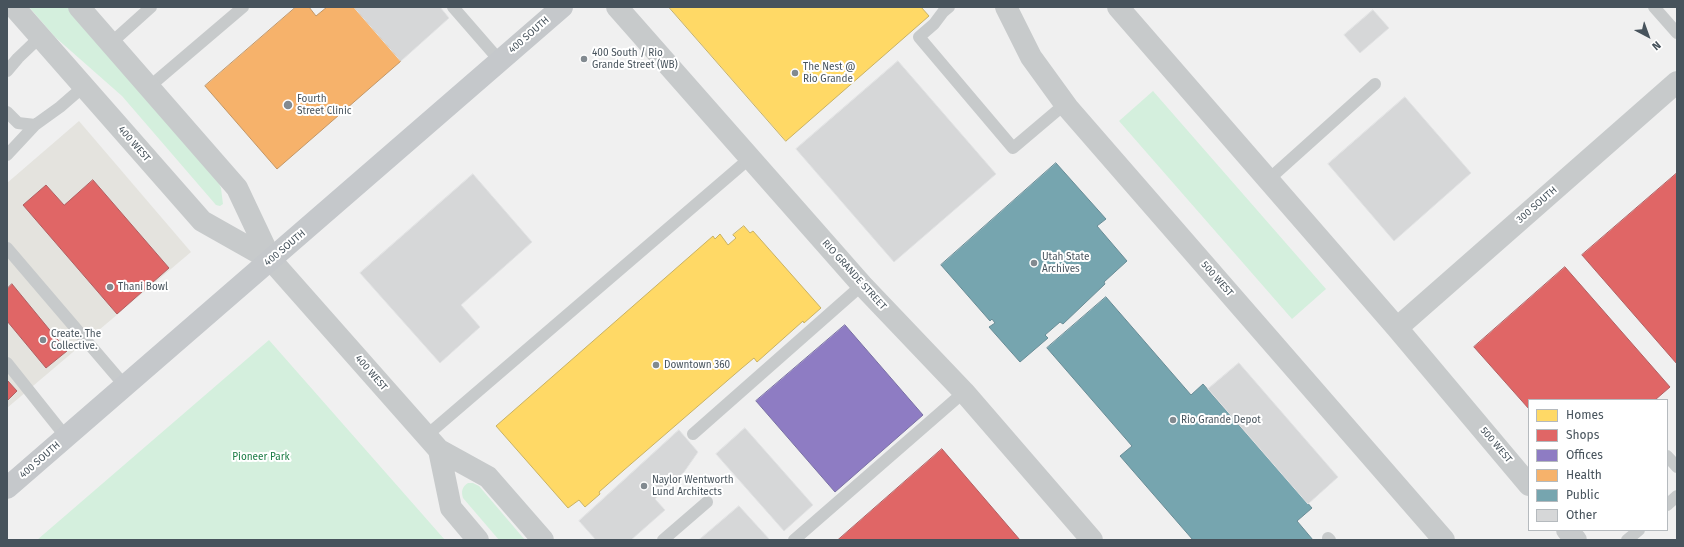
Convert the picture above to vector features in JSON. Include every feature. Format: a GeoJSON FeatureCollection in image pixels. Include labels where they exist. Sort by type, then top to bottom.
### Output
{"type":"FeatureCollection","features":[{"type":"Feature","properties":{"kind":"main road","name":"400 SOUTH"},"geometry":{"type":"LineString","coordinates":[[7,488],[562,7]]}},
{"type":"Feature","properties":{"kind":"street","name":"400 WEST"},"geometry":{"type":"LineString","coordinates":[[14,7],[202,222],[271,260]]}},
{"type":"Feature","properties":{"kind":"street","name":"400 WEST"},"geometry":{"type":"LineString","coordinates":[[79,7],[237,188],[271,260],[433,443],[488,477],[543,540]]}},
{"type":"Feature","properties":{"kind":"street","name":"RIO GRANDE STREET"},"geometry":{"type":"LineString","coordinates":[[617,7],[862,285],[964,392],[1092,540]]}},
{"type":"Feature","properties":{"kind":"street","name":"500 WEST"},"geometry":{"type":"LineString","coordinates":[[1006,7],[1031,57],[1065,104],[1444,540]]}},
{"type":"Feature","properties":{"kind":"street","name":"500 WEST"},"geometry":{"type":"LineString","coordinates":[[1124,9],[1268,180],[1397,328],[1528,483]]}},
{"type":"Feature","properties":{"kind":"street","name":"300 SOUTH"},"geometry":{"type":"LineString","coordinates":[[1397,328],[1677,82]]}},
{"type":"Feature","properties":{"kind":"street","name":"400 WEST"},"geometry":{"type":"LineString","coordinates":[[433,443],[451,508],[478,540]]}},
{"type":"Feature","properties":{"kind":"street"},"geometry":{"type":"LineString","coordinates":[[1568,531],[1576,540]]}},
{"type":"Feature","properties":{"kind":"lane"},"geometry":{"type":"LineString","coordinates":[[111,43],[151,7]]}},
{"type":"Feature","properties":{"kind":"lane"},"geometry":{"type":"LineString","coordinates":[[149,87],[243,7]]}},
{"type":"Feature","properties":{"kind":"lane"},"geometry":{"type":"LineString","coordinates":[[453,7],[500,61]]}},
{"type":"Feature","properties":{"kind":"lane"},"geometry":{"type":"LineString","coordinates":[[949,7],[934,24],[919,37],[1013,148],[1065,104]]}},
{"type":"Feature","properties":{"kind":"lane"},"geometry":{"type":"LineString","coordinates":[[1654,7],[1677,33]]}},
{"type":"Feature","properties":{"kind":"lane"},"geometry":{"type":"LineString","coordinates":[[7,71],[40,37]]}},
{"type":"Feature","properties":{"kind":"lane"},"geometry":{"type":"LineString","coordinates":[[1268,180],[1375,84]]}},
{"type":"Feature","properties":{"kind":"lane"},"geometry":{"type":"LineString","coordinates":[[7,155],[35,125],[84,87]]}},
{"type":"Feature","properties":{"kind":"lane"},"geometry":{"type":"LineString","coordinates":[[7,112],[18,122],[35,125]]}},
{"type":"Feature","properties":{"kind":"lane"},"geometry":{"type":"LineString","coordinates":[[433,443],[750,158]]}},
{"type":"Feature","properties":{"kind":"lane"},"geometry":{"type":"LineString","coordinates":[[7,248],[125,386]]}},
{"type":"Feature","properties":{"kind":"lane"},"geometry":{"type":"LineString","coordinates":[[693,434],[862,285]]}},
{"type":"Feature","properties":{"kind":"lane"},"geometry":{"type":"LineString","coordinates":[[7,362],[66,437]]}},
{"type":"Feature","properties":{"kind":"lane"},"geometry":{"type":"LineString","coordinates":[[794,540],[964,392]]}},
{"type":"Feature","properties":{"kind":"lane"},"geometry":{"type":"LineString","coordinates":[[1668,457],[1677,467]]}},
{"type":"Feature","properties":{"kind":"lane"},"geometry":{"type":"LineString","coordinates":[[1668,504],[1677,496]]}},
{"type":"Feature","properties":{"kind":"lane"},"geometry":{"type":"LineString","coordinates":[[663,540],[707,502]]}},
{"type":"Feature","properties":{"kind":"lane"},"geometry":{"type":"LineString","coordinates":[[1627,540],[1638,531]]}},
{"type":"Feature","properties":{"kind":"shaded area"},"geometry":{"type":"Polygon","coordinates":[[[79,121],[191,252],[7,408],[7,183],[79,121]]]}},
{"type":"Feature","properties":{"kind":"green space"},"geometry":{"type":"Polygon","coordinates":[[[29,7],[68,7],[217,179],[221,188],[223,204],[220,206],[216,205],[122,96],[55,37],[29,7]]]}},
{"type":"Feature","properties":{"kind":"green space"},"geometry":{"type":"Polygon","coordinates":[[[1153,91],[1326,289],[1292,319],[1119,121],[1153,91]]]}},
{"type":"Feature","properties":{"kind":"green space","name":"Pioneer Park"},"geometry":{"type":"Polygon","coordinates":[[[269,340],[445,540],[37,540],[269,340]]]}},
{"type":"Feature","properties":{"kind":"green space"},"geometry":{"type":"Polygon","coordinates":[[[468,483],[473,483],[479,486],[525,540],[499,540],[463,498],[462,489],[468,483]]]}},
{"type":"Feature","properties":{"kind":"building: Homes","name":"The Nest @ Rio Grande"},"geometry":{"type":"Polygon","coordinates":[[[669,7],[921,7],[929,16],[786,141],[669,7]]]}},
{"type":"Feature","properties":{"kind":"building: Homes","name":"Downtown 360"},"geometry":{"type":"Polygon","coordinates":[[[744,226],[750,233],[753,231],[821,308],[804,323],[803,321],[757,362],[754,358],[742,368],[599,492],[600,494],[585,507],[579,500],[568,508],[496,426],[713,236],[715,239],[720,234],[728,245],[736,238],[733,235],[744,226]]]}},
{"type":"Feature","properties":{"kind":"building: Shops"},"geometry":{"type":"Polygon","coordinates":[[[1677,173],[1677,364],[1582,255],[1677,173]]]}},
{"type":"Feature","properties":{"kind":"building: Shops"},"geometry":{"type":"Polygon","coordinates":[[[93,180],[169,268],[117,314],[23,205],[46,185],[64,205],[93,180]]]}},
{"type":"Feature","properties":{"kind":"building: Shops"},"geometry":{"type":"Polygon","coordinates":[[[1565,267],[1670,387],[1656,399],[1528,399],[1528,408],[1474,347],[1565,267]]]}},
{"type":"Feature","properties":{"kind":"building: Shops"},"geometry":{"type":"Polygon","coordinates":[[[12,284],[67,351],[46,368],[7,321],[7,289],[12,284]]]}},
{"type":"Feature","properties":{"kind":"building: Shops"},"geometry":{"type":"Polygon","coordinates":[[[7,380],[17,391],[7,401],[7,380]]]}},
{"type":"Feature","properties":{"kind":"building: Shops"},"geometry":{"type":"Polygon","coordinates":[[[942,449],[1020,540],[838,540],[942,449]]]}},
{"type":"Feature","properties":{"kind":"building: Offices"},"geometry":{"type":"Polygon","coordinates":[[[845,325],[923,415],[835,492],[756,401],[845,325]]]}},
{"type":"Feature","properties":{"kind":"building: Health"},"geometry":{"type":"Polygon","coordinates":[[[296,7],[309,7],[316,16],[327,7],[354,7],[401,61],[277,169],[205,86],[296,7]]]}},
{"type":"Feature","properties":{"kind":"building: Public","name":"Utah State Archives"},"geometry":{"type":"Polygon","coordinates":[[[1056,163],[1106,219],[1097,226],[1127,261],[1063,324],[1060,322],[1045,335],[1048,338],[1020,362],[989,327],[995,323],[992,319],[990,321],[941,265],[1056,163]]]}},
{"type":"Feature","properties":{"kind":"building: Public","name":"Rio Grande Depot"},"geometry":{"type":"Polygon","coordinates":[[[1106,297],[1191,395],[1203,384],[1312,508],[1297,521],[1313,540],[1193,540],[1120,456],[1132,446],[1047,348],[1106,297]]]}},
{"type":"Feature","properties":{"kind":"building: Other"},"geometry":{"type":"Polygon","coordinates":[[[354,7],[440,7],[449,18],[401,61],[354,7]]]}},
{"type":"Feature","properties":{"kind":"building: Other"},"geometry":{"type":"Polygon","coordinates":[[[1373,10],[1389,28],[1360,53],[1344,35],[1373,10]]]}},
{"type":"Feature","properties":{"kind":"building: Other"},"geometry":{"type":"Polygon","coordinates":[[[898,61],[996,174],[894,262],[796,149],[898,61]]]}},
{"type":"Feature","properties":{"kind":"building: Other"},"geometry":{"type":"Polygon","coordinates":[[[1405,97],[1471,173],[1394,241],[1328,164],[1405,97]]]}},
{"type":"Feature","properties":{"kind":"building: Other"},"geometry":{"type":"Polygon","coordinates":[[[473,174],[532,242],[461,305],[480,327],[440,363],[360,273],[473,174]]]}},
{"type":"Feature","properties":{"kind":"building: Other"},"geometry":{"type":"Polygon","coordinates":[[[1239,363],[1338,477],[1308,504],[1208,389],[1239,363]]]}},
{"type":"Feature","properties":{"kind":"building: Other"},"geometry":{"type":"Polygon","coordinates":[[[745,428],[813,505],[784,531],[716,454],[745,428]]]}},
{"type":"Feature","properties":{"kind":"building: Other","name":"Naylor Wentworth Lund Architects"},"geometry":{"type":"Polygon","coordinates":[[[679,430],[698,452],[684,472],[655,499],[665,510],[631,540],[596,540],[579,521],[679,430]]]}},
{"type":"Feature","properties":{"kind":"building: Other"},"geometry":{"type":"Polygon","coordinates":[[[739,506],[770,540],[699,540],[739,506]]]}},
{"type":"Feature","properties":{"kind":"place","name":"400 South / Rio Grande Street (WB)"},"geometry":{"type":"Point","coordinates":[584,59]}},
{"type":"Feature","properties":{"kind":"place","name":"The Nest @ Rio Grande"},"geometry":{"type":"Point","coordinates":[795,73]}},
{"type":"Feature","properties":{"kind":"place","name":"Fourth Street Clinic"},"geometry":{"type":"Point","coordinates":[288,105]}},
{"type":"Feature","properties":{"kind":"place","name":"Utah State Archives"},"geometry":{"type":"Point","coordinates":[1034,263]}},
{"type":"Feature","properties":{"kind":"place","name":"Thani Bowl"},"geometry":{"type":"Point","coordinates":[110,287]}},
{"type":"Feature","properties":{"kind":"place","name":"Create. The Collective."},"geometry":{"type":"Point","coordinates":[43,340]}},
{"type":"Feature","properties":{"kind":"place","name":"Downtown 360"},"geometry":{"type":"Point","coordinates":[656,365]}},
{"type":"Feature","properties":{"kind":"place","name":"Rio Grande Depot"},"geometry":{"type":"Point","coordinates":[1173,420]}},
{"type":"Feature","properties":{"kind":"place","name":"Naylor Wentworth Lund Architects"},"geometry":{"type":"Point","coordinates":[644,486]}}]}
